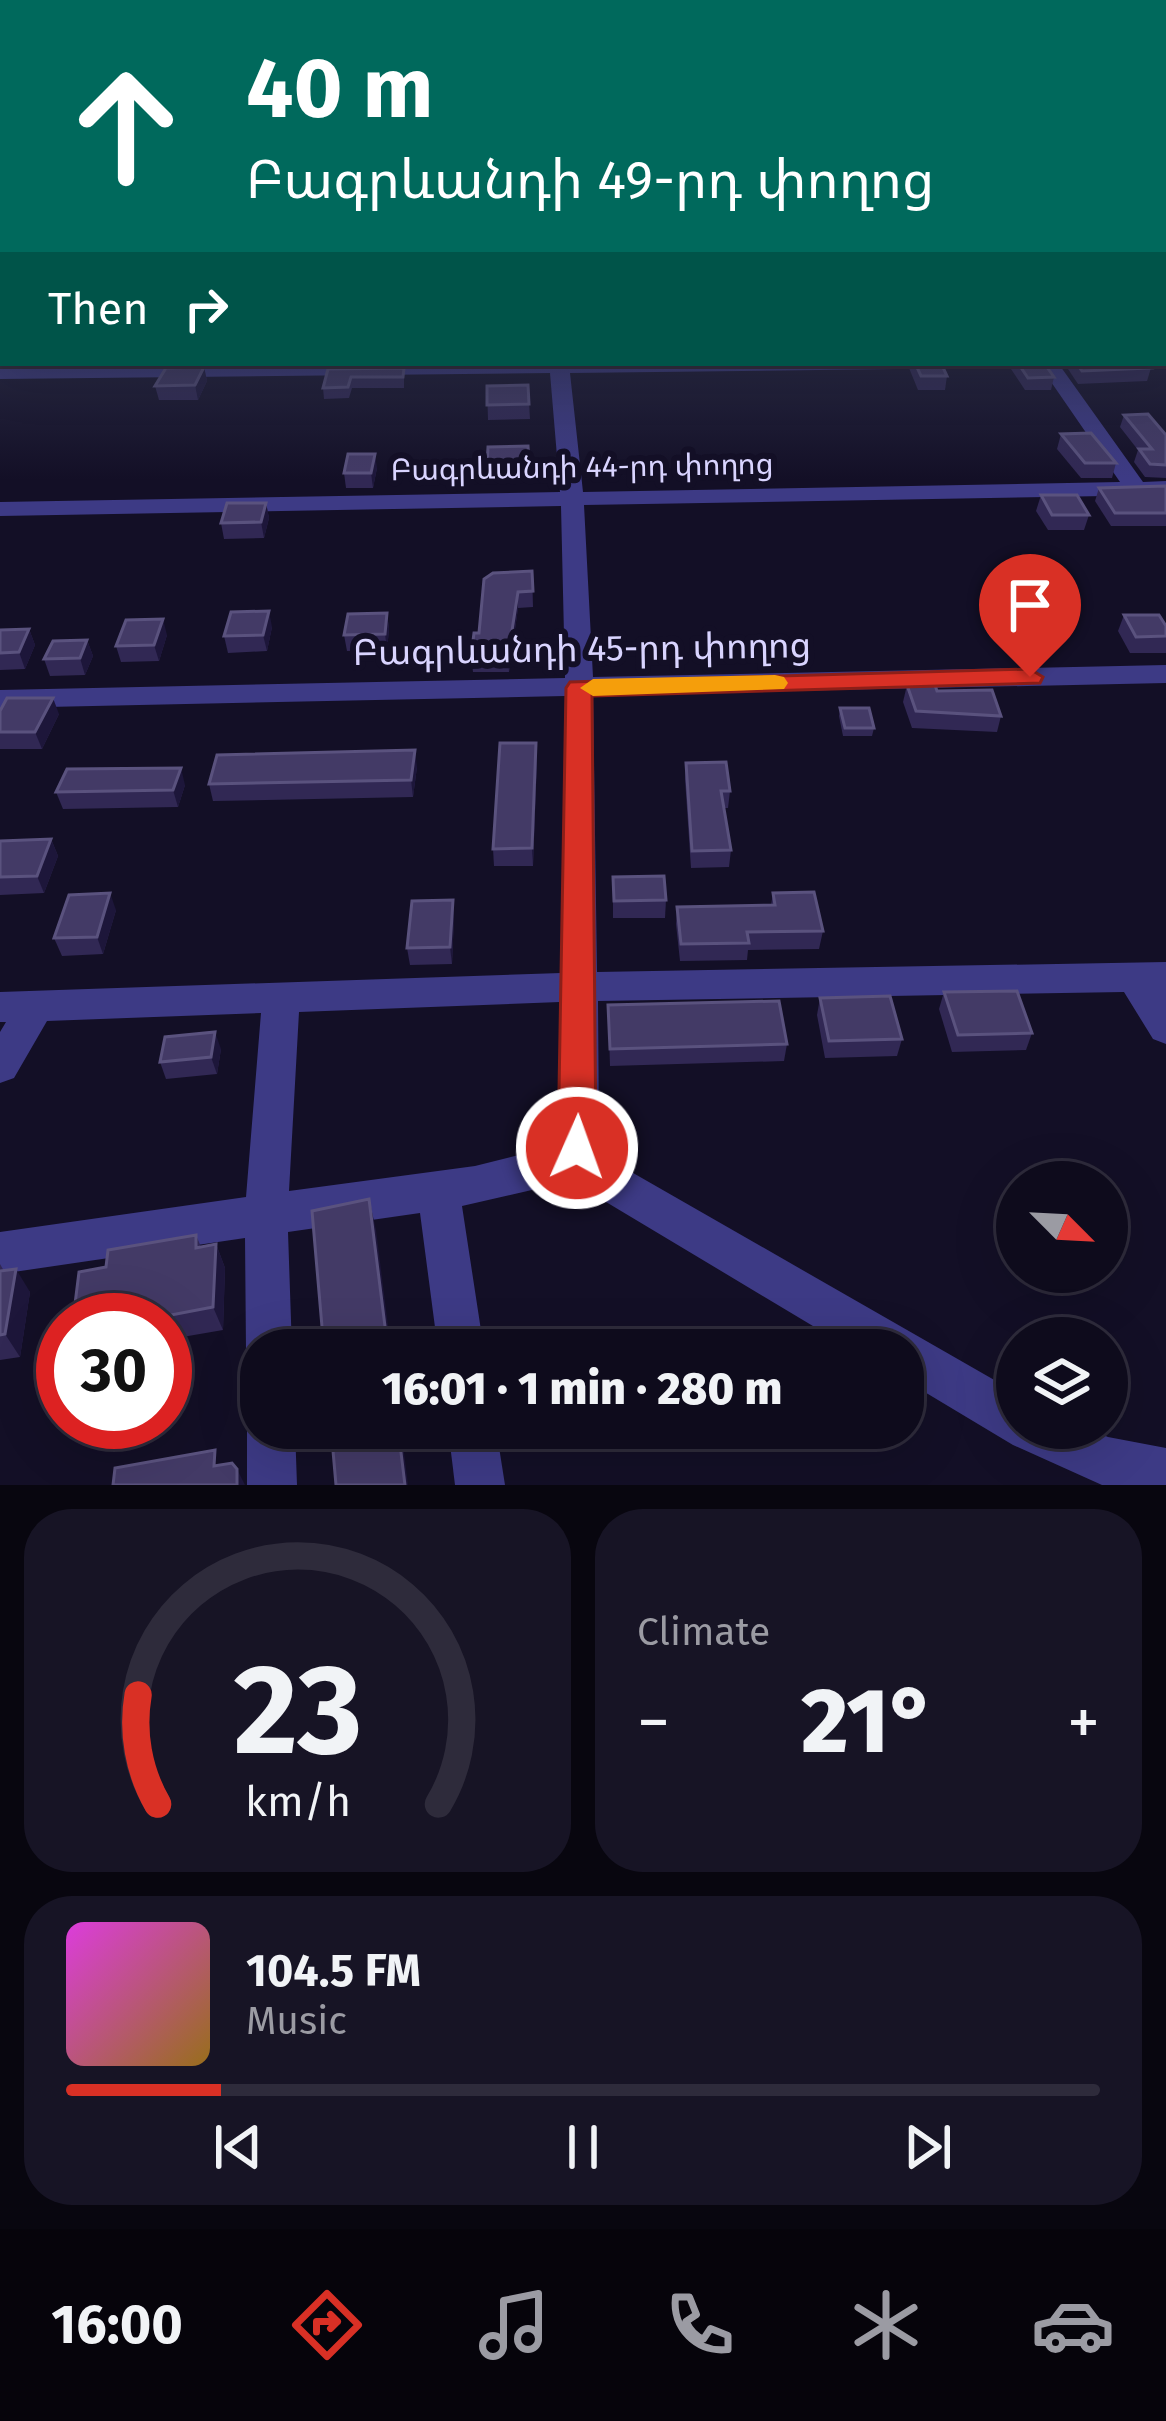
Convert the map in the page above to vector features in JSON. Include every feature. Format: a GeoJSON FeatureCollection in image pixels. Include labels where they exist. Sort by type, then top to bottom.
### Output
{"type":"FeatureCollection","features":[{"type":"Feature","properties":{"kind":"street"},"geometry":{"type":"LineString","coordinates":[[0,373],[489,366]]}},
{"type":"Feature","properties":{"kind":"street"},"geometry":{"type":"LineString","coordinates":[[0,1253],[438,1190],[554,1168],[570,1158],[579,1132],[579,688],[572,497],[559,366]]}},
{"type":"Feature","properties":{"kind":"street"},"geometry":{"type":"LineString","coordinates":[[1050,366],[1136,488]]}},
{"type":"Feature","properties":{"kind":"street","name":"Բագրևանդի 44-րդ փողոց"},"geometry":{"type":"LineString","coordinates":[[0,509],[1166,488]]}},
{"type":"Feature","properties":{"kind":"street","name":"Բագրևանդի 45-րդ փողոց"},"geometry":{"type":"LineString","coordinates":[[0,699],[1166,674]]}},
{"type":"Feature","properties":{"kind":"street"},"geometry":{"type":"LineString","coordinates":[[0,1066],[17,1008],[578,988],[1150,977],[1166,1028]]}},
{"type":"Feature","properties":{"kind":"street"},"geometry":{"type":"LineString","coordinates":[[269,1329],[266,1214],[281,1000]]}},
{"type":"Feature","properties":{"kind":"street"},"geometry":{"type":"LineString","coordinates":[[570,1158],[861,1329]]}},
{"type":"Feature","properties":{"kind":"street"},"geometry":{"type":"LineString","coordinates":[[438,1190],[458,1329]]}},
{"type":"Feature","properties":{"kind":"street"},"geometry":{"type":"LineString","coordinates":[[924,1366],[996,1408]]}},
{"type":"Feature","properties":{"kind":"street"},"geometry":{"type":"LineString","coordinates":[[271,1449],[272,1485]]}},
{"type":"Feature","properties":{"kind":"street"},"geometry":{"type":"LineString","coordinates":[[475,1449],[480,1485]]}},
{"type":"Feature","properties":{"kind":"street"},"geometry":{"type":"LineString","coordinates":[[1078,1449],[1107,1462],[1166,1473]]}},
{"type":"Feature","properties":{"kind":"building"},"geometry":{"type":"Polygon","coordinates":[[[916,366],[942,366],[947,376],[921,376],[916,366]]]}},
{"type":"Feature","properties":{"kind":"building"},"geometry":{"type":"Polygon","coordinates":[[[1020,366],[1046,366],[1054,377],[1028,378],[1020,366]]]}},
{"type":"Feature","properties":{"kind":"building"},"geometry":{"type":"Polygon","coordinates":[[[1078,366],[1151,368],[1082,371],[1078,366]]]}},
{"type":"Feature","properties":{"kind":"building"},"geometry":{"type":"Polygon","coordinates":[[[204,367],[195,385],[155,386],[166,368],[204,367]]]}},
{"type":"Feature","properties":{"kind":"building"},"geometry":{"type":"Polygon","coordinates":[[[404,368],[403,377],[351,377],[348,387],[323,388],[328,369],[404,368]]]}},
{"type":"Feature","properties":{"kind":"building"},"geometry":{"type":"Polygon","coordinates":[[[528,385],[529,404],[487,405],[487,386],[528,385]]]}},
{"type":"Feature","properties":{"kind":"building"},"geometry":{"type":"Polygon","coordinates":[[[1148,414],[1166,435],[1166,465],[1150,464],[1139,449],[1152,449],[1124,415],[1148,414]]]}},
{"type":"Feature","properties":{"kind":"building"},"geometry":{"type":"Polygon","coordinates":[[[1091,433],[1116,463],[1085,463],[1061,434],[1091,433]]]}},
{"type":"Feature","properties":{"kind":"building"},"geometry":{"type":"Polygon","coordinates":[[[528,446],[529,465],[487,466],[488,447],[528,446]]]}},
{"type":"Feature","properties":{"kind":"building"},"geometry":{"type":"Polygon","coordinates":[[[348,454],[375,454],[371,473],[344,473],[348,454]]]}},
{"type":"Feature","properties":{"kind":"building"},"geometry":{"type":"Polygon","coordinates":[[[1166,486],[1166,513],[1115,513],[1099,488],[1166,486]]]}},
{"type":"Feature","properties":{"kind":"building"},"geometry":{"type":"Polygon","coordinates":[[[1041,495],[1077,495],[1089,515],[1052,515],[1041,495]]]}},
{"type":"Feature","properties":{"kind":"building"},"geometry":{"type":"Polygon","coordinates":[[[227,503],[266,503],[261,522],[221,523],[227,503]]]}},
{"type":"Feature","properties":{"kind":"building"},"geometry":{"type":"Polygon","coordinates":[[[532,571],[533,591],[518,592],[508,656],[471,656],[474,633],[479,633],[484,579],[493,573],[532,571]]]}},
{"type":"Feature","properties":{"kind":"building"},"geometry":{"type":"Polygon","coordinates":[[[269,611],[263,635],[224,636],[231,612],[269,611]]]}},
{"type":"Feature","properties":{"kind":"building"},"geometry":{"type":"Polygon","coordinates":[[[387,613],[385,634],[344,635],[348,614],[387,613]]]}},
{"type":"Feature","properties":{"kind":"building"},"geometry":{"type":"Polygon","coordinates":[[[1124,615],[1159,615],[1166,636],[1136,637],[1124,615]]]}},
{"type":"Feature","properties":{"kind":"building"},"geometry":{"type":"Polygon","coordinates":[[[163,619],[154,645],[116,646],[126,620],[163,619]]]}},
{"type":"Feature","properties":{"kind":"building"},"geometry":{"type":"Polygon","coordinates":[[[29,629],[19,652],[0,653],[0,630],[29,629]]]}},
{"type":"Feature","properties":{"kind":"building"},"geometry":{"type":"Polygon","coordinates":[[[87,640],[80,658],[44,659],[53,641],[87,640]]]}},
{"type":"Feature","properties":{"kind":"building"},"geometry":{"type":"Polygon","coordinates":[[[907,685],[935,685],[937,691],[992,690],[1001,716],[916,711],[907,685]]]}},
{"type":"Feature","properties":{"kind":"building"},"geometry":{"type":"Polygon","coordinates":[[[7,698],[53,698],[35,732],[0,732],[0,711],[7,698]]]}},
{"type":"Feature","properties":{"kind":"building"},"geometry":{"type":"Polygon","coordinates":[[[840,708],[869,708],[874,728],[845,728],[840,708]]]}},
{"type":"Feature","properties":{"kind":"building"},"geometry":{"type":"Polygon","coordinates":[[[500,743],[536,743],[532,848],[493,849],[500,743]]]}},
{"type":"Feature","properties":{"kind":"building"},"geometry":{"type":"Polygon","coordinates":[[[415,750],[411,780],[209,784],[217,755],[415,750]]]}},
{"type":"Feature","properties":{"kind":"building"},"geometry":{"type":"Polygon","coordinates":[[[726,762],[730,791],[721,791],[731,850],[692,851],[686,763],[726,762]]]}},
{"type":"Feature","properties":{"kind":"building"},"geometry":{"type":"Polygon","coordinates":[[[181,768],[173,790],[56,792],[67,769],[181,768]]]}},
{"type":"Feature","properties":{"kind":"building"},"geometry":{"type":"Polygon","coordinates":[[[51,839],[37,876],[0,877],[0,841],[51,839]]]}},
{"type":"Feature","properties":{"kind":"building"},"geometry":{"type":"Polygon","coordinates":[[[664,876],[666,900],[614,901],[613,877],[664,876]]]}},
{"type":"Feature","properties":{"kind":"building"},"geometry":{"type":"Polygon","coordinates":[[[814,892],[823,931],[747,932],[749,943],[681,944],[677,907],[775,905],[773,893],[814,892]]]}},
{"type":"Feature","properties":{"kind":"building"},"geometry":{"type":"Polygon","coordinates":[[[110,893],[97,937],[54,938],[69,895],[110,893]]]}},
{"type":"Feature","properties":{"kind":"building"},"geometry":{"type":"Polygon","coordinates":[[[453,900],[450,947],[407,948],[412,901],[453,900]]]}},
{"type":"Feature","properties":{"kind":"building"},"geometry":{"type":"Polygon","coordinates":[[[1017,991],[1032,1033],[958,1035],[944,992],[1017,991]]]}},
{"type":"Feature","properties":{"kind":"building"},"geometry":{"type":"Polygon","coordinates":[[[890,996],[902,1039],[829,1041],[820,998],[890,996]]]}},
{"type":"Feature","properties":{"kind":"building"},"geometry":{"type":"Polygon","coordinates":[[[779,1001],[787,1044],[610,1049],[608,1005],[779,1001]]]}},
{"type":"Feature","properties":{"kind":"building"},"geometry":{"type":"Polygon","coordinates":[[[215,1032],[211,1057],[160,1062],[165,1037],[215,1032]]]}},
{"type":"Feature","properties":{"kind":"building"},"geometry":{"type":"Polygon","coordinates":[[[369,1199],[385,1329],[322,1329],[312,1211],[369,1199]]]}},
{"type":"Feature","properties":{"kind":"building"},"geometry":{"type":"Polygon","coordinates":[[[196,1235],[196,1248],[216,1244],[213,1307],[192,1311],[192,1293],[76,1293],[79,1272],[106,1267],[108,1250],[196,1235]]]}},
{"type":"Feature","properties":{"kind":"building"},"geometry":{"type":"Polygon","coordinates":[[[16,1269],[5,1334],[0,1335],[0,1271],[16,1269]]]}},
{"type":"Feature","properties":{"kind":"building"},"geometry":{"type":"Polygon","coordinates":[[[333,1449],[401,1449],[405,1485],[336,1485],[333,1449]]]}},
{"type":"Feature","properties":{"kind":"building"},"geometry":{"type":"Polygon","coordinates":[[[215,1450],[214,1466],[232,1463],[237,1485],[113,1485],[115,1468],[215,1450]]]}},
{"type":"Feature","properties":{"kind":"slow traffic"},"geometry":{"type":"LineString","coordinates":[[593,688],[775,683]]}},
{"type":"Feature","properties":{"kind":"route"},"geometry":{"type":"LineString","coordinates":[[577,1148],[579,688],[1030,677]]}}]}
